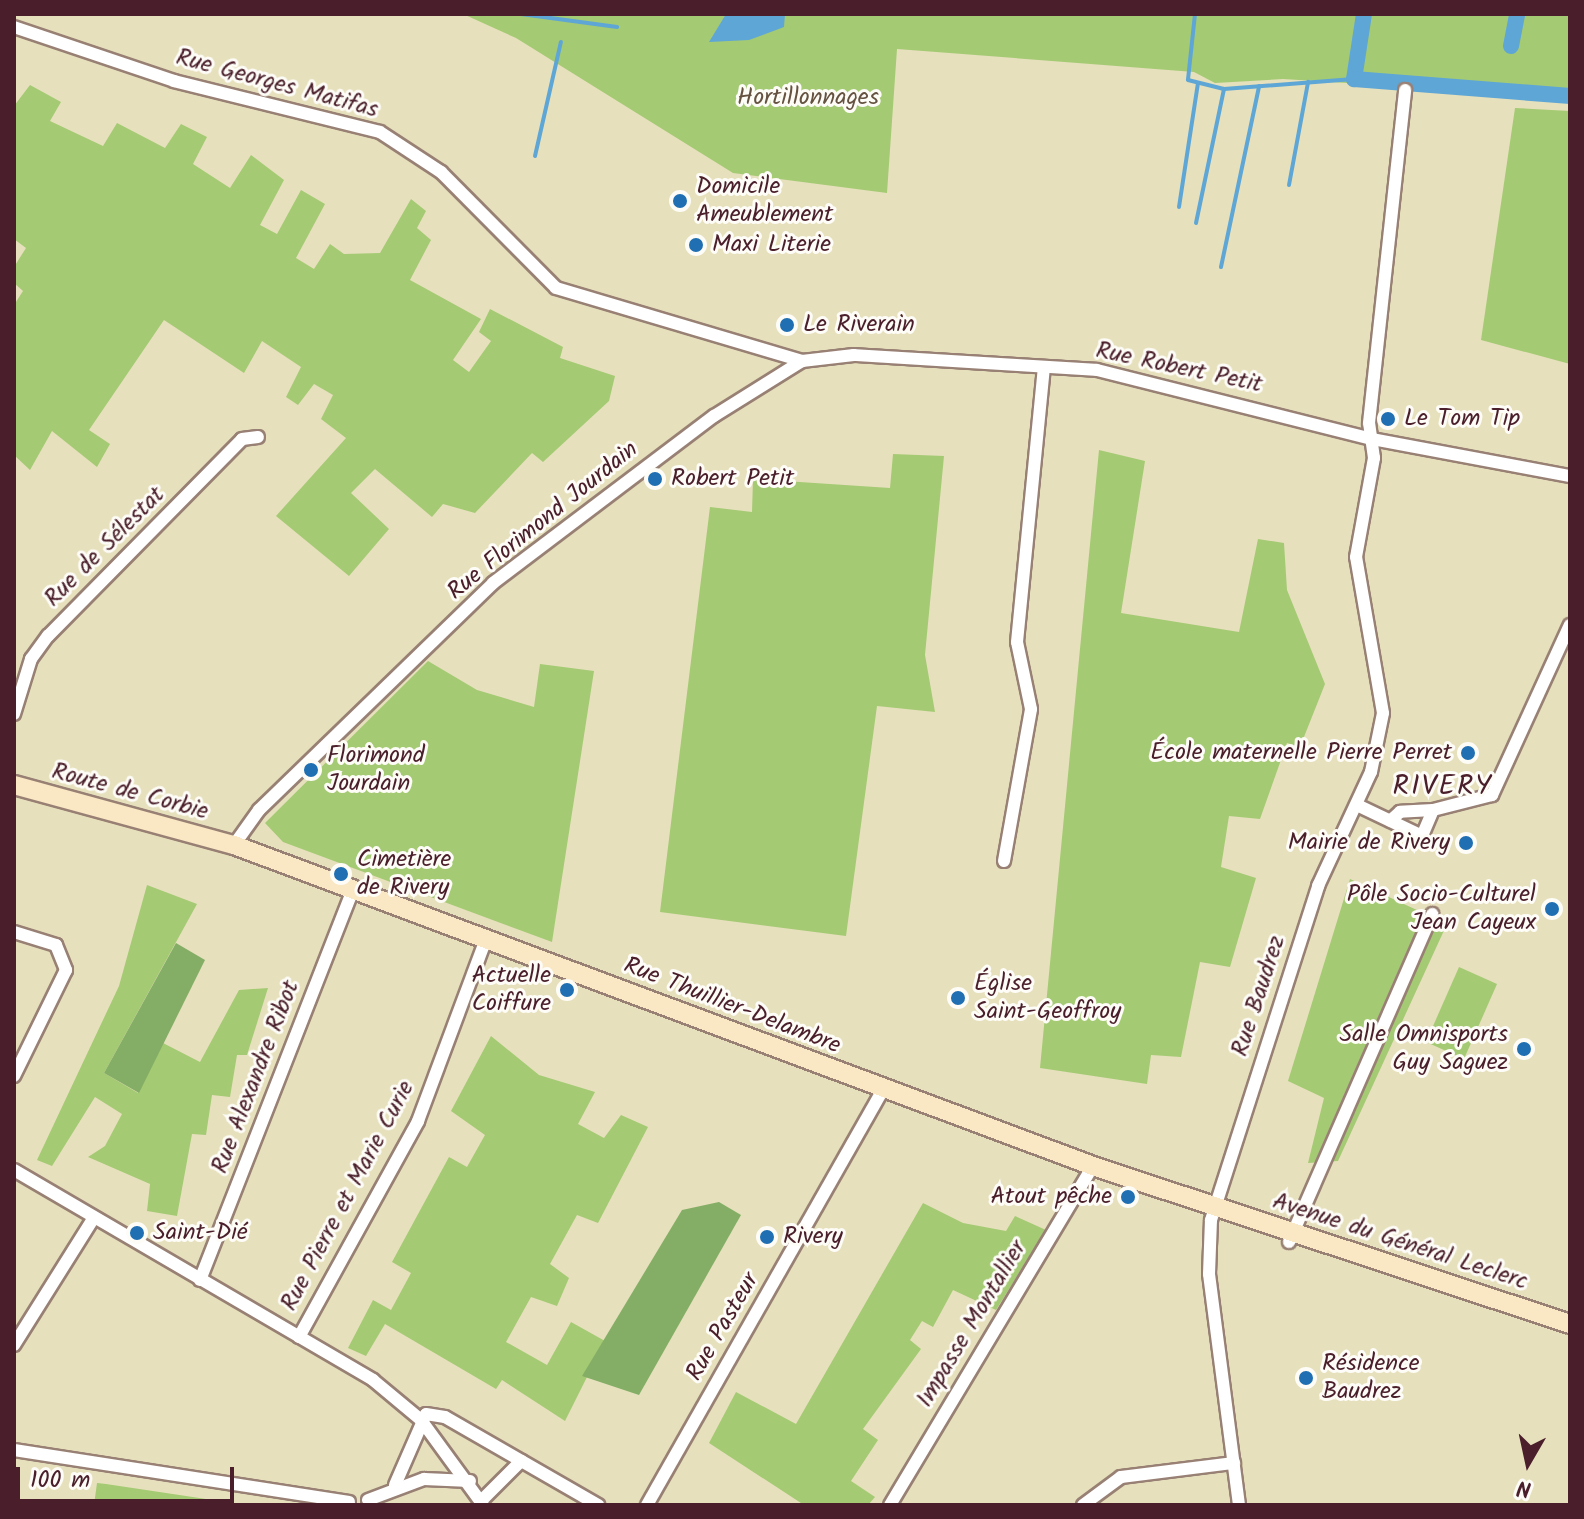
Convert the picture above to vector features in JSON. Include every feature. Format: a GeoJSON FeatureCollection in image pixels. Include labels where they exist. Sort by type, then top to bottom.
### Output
{"type":"FeatureCollection","features":[{"type":"Feature","properties":{"kind":"main road","name":"Route de Corbie"},"geometry":{"type":"LineString","coordinates":[[14,785],[234,845]]}},
{"type":"Feature","properties":{"kind":"main road","name":"Rue Thuillier-Delambre"},"geometry":{"type":"LineString","coordinates":[[234,845],[1093,1166],[1215,1206]]}},
{"type":"Feature","properties":{"kind":"main road","name":"Avenue du Général Leclerc"},"geometry":{"type":"LineString","coordinates":[[1215,1206],[1290,1237],[1570,1324]]}},
{"type":"Feature","properties":{"kind":"street","name":"Rue Georges Matifas"},"geometry":{"type":"LineString","coordinates":[[14,27],[174,81],[380,132],[441,172],[556,288],[802,361]]}},
{"type":"Feature","properties":{"kind":"street","name":"Rue Baudrez"},"geometry":{"type":"LineString","coordinates":[[1234,1463],[1209,1274],[1215,1206],[1318,886],[1357,805],[1383,713],[1356,557],[1372,439],[1405,90]]}},
{"type":"Feature","properties":{"kind":"street","name":"Rue Robert Petit"},"geometry":{"type":"LineString","coordinates":[[802,361],[854,355],[1044,367],[1143,378],[1372,439],[1570,476]]}},
{"type":"Feature","properties":{"kind":"street","name":"Rue Florimond Jourdain"},"geometry":{"type":"LineString","coordinates":[[234,845],[259,810],[493,583],[714,416],[802,361]]}},
{"type":"Feature","properties":{"kind":"street"},"geometry":{"type":"LineString","coordinates":[[1004,861],[1031,709],[1017,642],[1044,367]]}},
{"type":"Feature","properties":{"kind":"street","name":"Rue de Sélestat"},"geometry":{"type":"LineString","coordinates":[[14,714],[31,659],[48,636],[242,439],[258,437]]}},
{"type":"Feature","properties":{"kind":"street"},"geometry":{"type":"LineString","coordinates":[[1390,821],[1400,812],[1433,810],[1492,795],[1570,625]]}},
{"type":"Feature","properties":{"kind":"street"},"geometry":{"type":"LineString","coordinates":[[1357,805],[1422,836],[1433,810]]}},
{"type":"Feature","properties":{"kind":"street","name":"Rue Alexandre Ribot"},"geometry":{"type":"LineString","coordinates":[[200,1280],[353,889]]}},
{"type":"Feature","properties":{"kind":"street"},"geometry":{"type":"LineString","coordinates":[[1290,1237],[1432,914]]}},
{"type":"Feature","properties":{"kind":"street"},"geometry":{"type":"LineString","coordinates":[[14,932],[56,945],[66,970],[14,1076]]}},
{"type":"Feature","properties":{"kind":"street","name":"Rue Pierre et Marie Curie"},"geometry":{"type":"LineString","coordinates":[[299,1337],[418,1121],[486,939]]}},
{"type":"Feature","properties":{"kind":"street","name":"Rue Pasteur"},"geometry":{"type":"LineString","coordinates":[[647,1505],[884,1088]]}},
{"type":"Feature","properties":{"kind":"street","name":"Impasse Montallier"},"geometry":{"type":"LineString","coordinates":[[890,1505],[1093,1166]]}},
{"type":"Feature","properties":{"kind":"street"},"geometry":{"type":"LineString","coordinates":[[14,1170],[93,1219],[373,1380],[421,1420],[470,1481],[482,1503],[521,1461]]}},
{"type":"Feature","properties":{"kind":"street"},"geometry":{"type":"LineString","coordinates":[[14,1345],[93,1219]]}},
{"type":"Feature","properties":{"kind":"street"},"geometry":{"type":"LineString","coordinates":[[421,1420],[445,1417],[598,1505]]}},
{"type":"Feature","properties":{"kind":"street"},"geometry":{"type":"LineString","coordinates":[[395,1485],[421,1420]]}},
{"type":"Feature","properties":{"kind":"street"},"geometry":{"type":"LineString","coordinates":[[14,1450],[348,1504],[369,1503],[395,1485],[470,1481]]}},
{"type":"Feature","properties":{"kind":"street"},"geometry":{"type":"LineString","coordinates":[[1083,1505],[1121,1477],[1234,1463],[1239,1505]]}},
{"type":"Feature","properties":{"kind":"green space","name":"Hortillonnages"},"geometry":{"type":"Polygon","coordinates":[[[463,14],[1570,14],[1570,97],[1283,79],[1215,83],[1194,72],[897,49],[887,193],[733,173],[516,38],[463,14]]]}},
{"type":"Feature","properties":{"kind":"green space"},"geometry":{"type":"Polygon","coordinates":[[[30,85],[61,102],[50,121],[103,146],[117,123],[165,148],[181,124],[207,137],[193,164],[230,188],[251,155],[284,180],[260,225],[277,234],[301,190],[325,204],[296,258],[314,269],[330,244],[344,254],[380,253],[411,199],[426,211],[417,228],[431,240],[410,280],[481,319],[453,360],[469,372],[491,341],[479,332],[490,309],[563,347],[560,358],[615,376],[609,401],[543,462],[532,453],[475,513],[443,504],[432,517],[375,469],[351,493],[389,529],[349,576],[276,516],[346,438],[321,419],[333,395],[314,384],[298,405],[286,397],[301,367],[262,341],[244,373],[164,320],[89,430],[110,444],[97,467],[52,431],[30,470],[14,455],[14,305],[23,291],[14,283],[14,267],[26,248],[14,239],[14,106],[30,85]]]}},
{"type":"Feature","properties":{"kind":"green space"},"geometry":{"type":"Polygon","coordinates":[[[1515,108],[1570,111],[1570,364],[1481,340],[1515,108]]]}},
{"type":"Feature","properties":{"kind":"green space"},"geometry":{"type":"Polygon","coordinates":[[[1099,450],[1145,461],[1121,613],[1239,632],[1258,539],[1284,543],[1287,590],[1325,684],[1300,747],[1287,743],[1260,819],[1229,816],[1221,867],[1256,878],[1230,967],[1200,962],[1181,1057],[1151,1055],[1147,1084],[1040,1068],[1099,450]]]}},
{"type":"Feature","properties":{"kind":"green space"},"geometry":{"type":"Polygon","coordinates":[[[893,454],[944,456],[925,655],[935,712],[877,706],[846,936],[660,912],[710,507],[752,512],[753,479],[890,488],[893,454]]]}},
{"type":"Feature","properties":{"kind":"green space"},"geometry":{"type":"Polygon","coordinates":[[[428,661],[477,690],[534,707],[540,664],[594,671],[552,942],[283,842],[265,823],[428,661]]]}},
{"type":"Feature","properties":{"kind":"green space"},"geometry":{"type":"Polygon","coordinates":[[[1350,879],[1447,924],[1338,1161],[1308,1163],[1324,1098],[1288,1081],[1350,879]]]}},
{"type":"Feature","properties":{"kind":"green space"},"geometry":{"type":"Polygon","coordinates":[[[147,885],[197,904],[104,1073],[138,1093],[163,1043],[200,1062],[239,990],[268,988],[247,1055],[237,1055],[230,1097],[212,1095],[206,1135],[192,1134],[177,1216],[147,1211],[150,1184],[88,1157],[105,1146],[122,1114],[95,1097],[52,1166],[37,1160],[119,986],[147,885]]]}},
{"type":"Feature","properties":{"kind":"green space"},"geometry":{"type":"Polygon","coordinates":[[[176,943],[205,960],[139,1093],[104,1073],[176,943]]]}},
{"type":"Feature","properties":{"kind":"green space"},"geometry":{"type":"Polygon","coordinates":[[[1459,967],[1497,984],[1464,1059],[1426,1042],[1459,967]]]}},
{"type":"Feature","properties":{"kind":"green space"},"geometry":{"type":"Polygon","coordinates":[[[491,1036],[539,1075],[595,1092],[578,1124],[604,1138],[621,1115],[648,1127],[598,1223],[577,1215],[550,1264],[569,1278],[557,1306],[531,1297],[506,1342],[547,1365],[571,1322],[605,1341],[565,1421],[502,1380],[496,1389],[385,1324],[366,1356],[348,1348],[373,1300],[391,1310],[411,1273],[392,1262],[449,1157],[467,1167],[485,1135],[451,1111],[491,1036]]]}},
{"type":"Feature","properties":{"kind":"green space"},"geometry":{"type":"Polygon","coordinates":[[[719,1202],[741,1215],[639,1395],[582,1376],[682,1210],[719,1202]]]}},
{"type":"Feature","properties":{"kind":"green space"},"geometry":{"type":"Polygon","coordinates":[[[923,1203],[963,1223],[1006,1231],[1015,1216],[1046,1230],[996,1310],[953,1290],[933,1327],[922,1321],[910,1340],[921,1349],[863,1429],[878,1440],[851,1481],[875,1497],[868,1505],[804,1505],[709,1443],[736,1392],[796,1424],[923,1203]]]}},
{"type":"Feature","properties":{"kind":"green space"},"geometry":{"type":"Polygon","coordinates":[[[97,1483],[106,1484],[246,1505],[94,1505],[97,1483]]]}},
{"type":"Feature","properties":{"kind":"water"},"geometry":{"type":"Polygon","coordinates":[[[726,14],[785,14],[784,27],[749,40],[709,42],[726,14]]]}},
{"type":"Feature","properties":{"kind":"waterway"},"geometry":{"type":"LineString","coordinates":[[521,14],[617,27]]}},
{"type":"Feature","properties":{"kind":"waterway"},"geometry":{"type":"LineString","coordinates":[[1195,14],[1188,80],[1224,89],[1354,79]]}},
{"type":"Feature","properties":{"kind":"waterway"},"geometry":{"type":"LineString","coordinates":[[1364,14],[1354,79],[1570,96]]}},
{"type":"Feature","properties":{"kind":"waterway"},"geometry":{"type":"LineString","coordinates":[[1511,46],[1517,14]]}},
{"type":"Feature","properties":{"kind":"waterway"},"geometry":{"type":"LineString","coordinates":[[535,156],[561,42]]}},
{"type":"Feature","properties":{"kind":"waterway"},"geometry":{"type":"LineString","coordinates":[[1289,185],[1308,82]]}},
{"type":"Feature","properties":{"kind":"waterway"},"geometry":{"type":"LineString","coordinates":[[1179,207],[1198,83]]}},
{"type":"Feature","properties":{"kind":"waterway"},"geometry":{"type":"LineString","coordinates":[[1221,267],[1259,86]]}},
{"type":"Feature","properties":{"kind":"waterway"},"geometry":{"type":"LineString","coordinates":[[1196,223],[1224,89]]}},
{"type":"Feature","properties":{"kind":"place","name":"Domicile Ameublement"},"geometry":{"type":"Point","coordinates":[680,201]}},
{"type":"Feature","properties":{"kind":"place","name":"Maxi Literie"},"geometry":{"type":"Point","coordinates":[696,245]}},
{"type":"Feature","properties":{"kind":"place","name":"Le Riverain"},"geometry":{"type":"Point","coordinates":[787,325]}},
{"type":"Feature","properties":{"kind":"place","name":"Le Tom Tip"},"geometry":{"type":"Point","coordinates":[1388,419]}},
{"type":"Feature","properties":{"kind":"place","name":"Robert Petit"},"geometry":{"type":"Point","coordinates":[655,479]}},
{"type":"Feature","properties":{"kind":"place","name":"École maternelle Pierre Perret"},"geometry":{"type":"Point","coordinates":[1468,753]}},
{"type":"Feature","properties":{"kind":"place","name":"Florimond Jourdain"},"geometry":{"type":"Point","coordinates":[311,770]}},
{"type":"Feature","properties":{"kind":"place","name":"Mairie de Rivery"},"geometry":{"type":"Point","coordinates":[1466,843]}},
{"type":"Feature","properties":{"kind":"place","name":"Cimetière de Rivery"},"geometry":{"type":"Point","coordinates":[341,874]}},
{"type":"Feature","properties":{"kind":"place","name":"Pôle Socio-Culturel Jean Cayeux"},"geometry":{"type":"Point","coordinates":[1552,909]}},
{"type":"Feature","properties":{"kind":"place","name":"Actuelle Coiffure"},"geometry":{"type":"Point","coordinates":[567,990]}},
{"type":"Feature","properties":{"kind":"place","name":"Église Saint-Geoffroy"},"geometry":{"type":"Point","coordinates":[958,998]}},
{"type":"Feature","properties":{"kind":"place","name":"Salle Omnisports Guy Saguez"},"geometry":{"type":"Point","coordinates":[1524,1049]}},
{"type":"Feature","properties":{"kind":"place","name":"Atout pêche"},"geometry":{"type":"Point","coordinates":[1128,1197]}},
{"type":"Feature","properties":{"kind":"place","name":"Saint-Dié"},"geometry":{"type":"Point","coordinates":[137,1233]}},
{"type":"Feature","properties":{"kind":"place","name":"Rivery"},"geometry":{"type":"Point","coordinates":[767,1237]}},
{"type":"Feature","properties":{"kind":"place","name":"Résidence Baudrez"},"geometry":{"type":"Point","coordinates":[1306,1378]}},
{"type":"Feature","properties":{"kind":"district","name":"RIVERY"},"geometry":{"type":"Point","coordinates":[1443,787]}}]}
